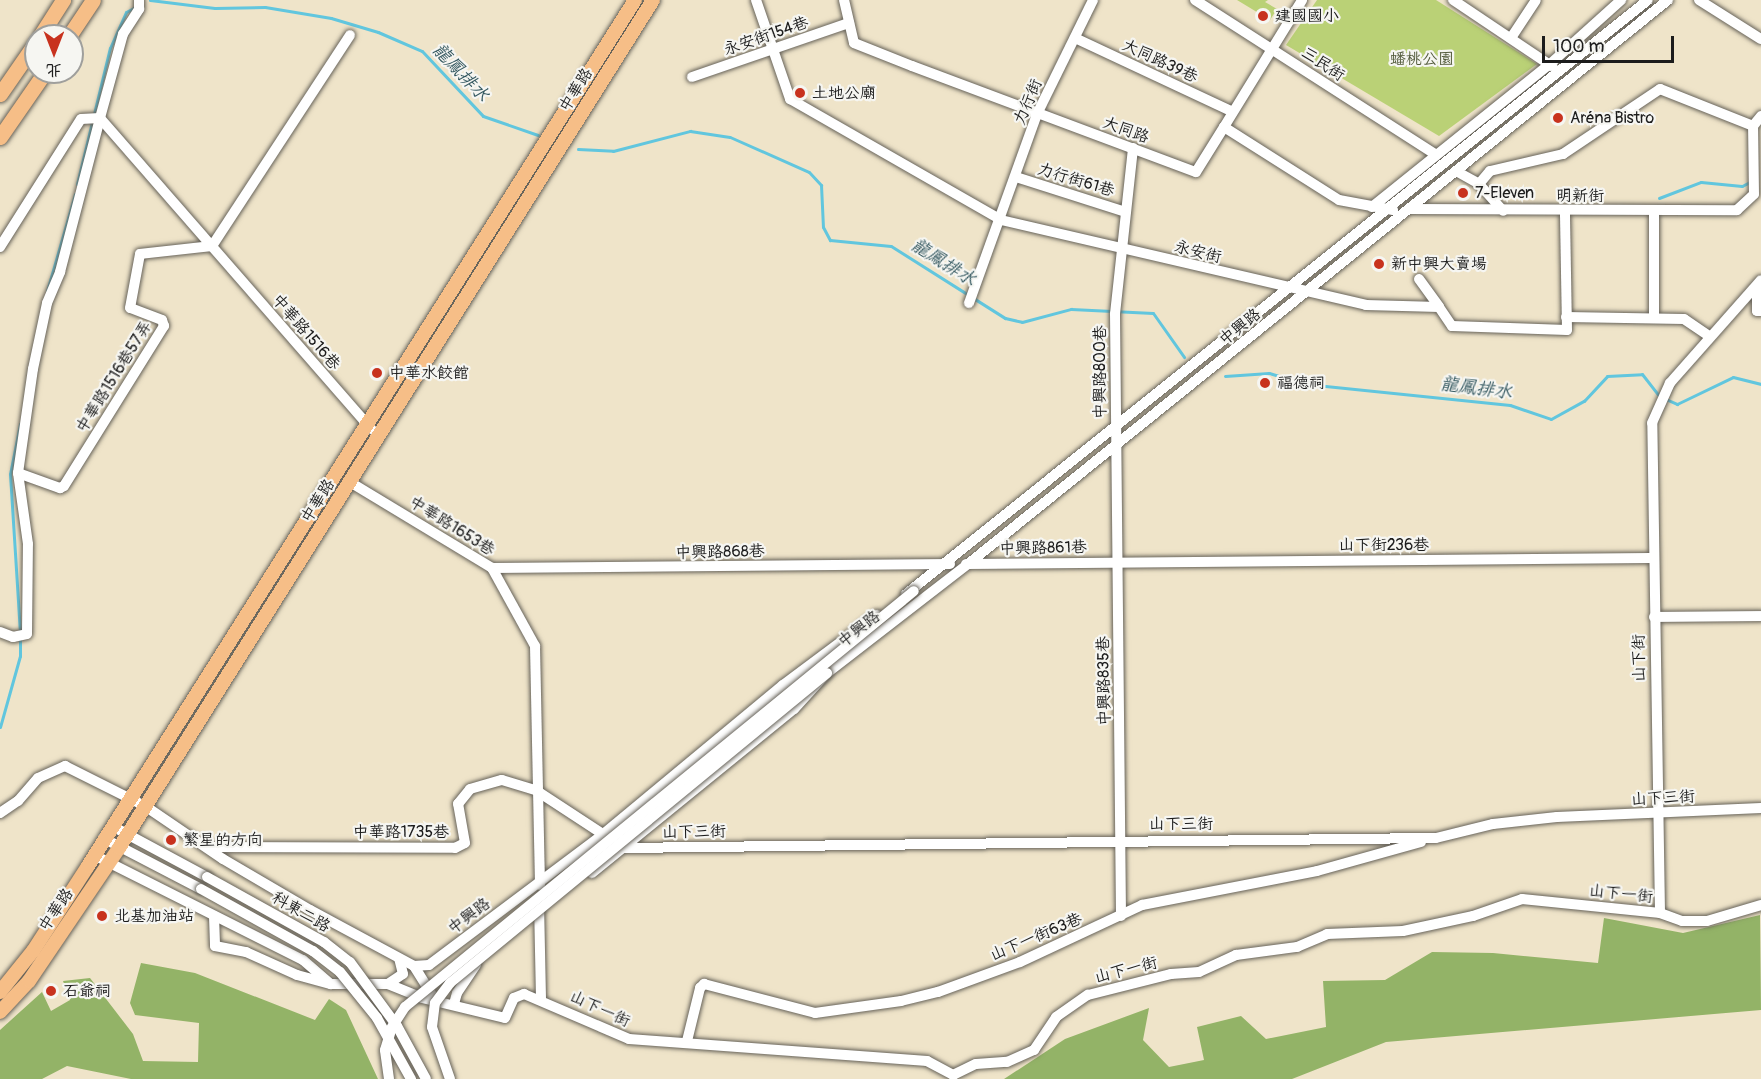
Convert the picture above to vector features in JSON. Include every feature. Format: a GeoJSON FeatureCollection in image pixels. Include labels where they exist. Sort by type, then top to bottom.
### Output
{"type":"FeatureCollection","features":[{"type":"Feature","properties":{"kind":"highway"},"geometry":{"type":"LineString","coordinates":[[48,24],[63,0]]}},
{"type":"Feature","properties":{"kind":"highway"},"geometry":{"type":"LineString","coordinates":[[77,24],[93,0]]}},
{"type":"Feature","properties":{"kind":"highway"},"geometry":{"type":"LineString","coordinates":[[0,94],[24,59]]}},
{"type":"Feature","properties":{"kind":"highway"},"geometry":{"type":"LineString","coordinates":[[0,137],[37,84]]}},
{"type":"Feature","properties":{"kind":"main road","name":"中華路"},"geometry":{"type":"LineString","coordinates":[[1,1008],[29,981],[122,842],[350,482],[373,431],[635,0]]}},
{"type":"Feature","properties":{"kind":"main road","name":"中華路"},"geometry":{"type":"LineString","coordinates":[[0,992],[33,951],[337,475],[373,431],[653,0]]}},
{"type":"Feature","properties":{"kind":"main road"},"geometry":{"type":"LineString","coordinates":[[337,475],[350,482]]}},
{"type":"Feature","properties":{"kind":"street","name":"永安街"},"geometry":{"type":"LineString","coordinates":[[756,0],[790,99],[1001,220],[1366,305],[1439,307]]}},
{"type":"Feature","properties":{"kind":"street","name":"大同路"},"geometry":{"type":"LineString","coordinates":[[844,0],[854,42],[1037,114],[1196,172],[1224,127]]}},
{"type":"Feature","properties":{"kind":"street","name":"力行街"},"geometry":{"type":"LineString","coordinates":[[970,300],[1001,220],[1037,114],[1093,0]]}},
{"type":"Feature","properties":{"kind":"street","name":"三民街"},"geometry":{"type":"LineString","coordinates":[[1195,0],[1435,154]]}},
{"type":"Feature","properties":{"kind":"street"},"geometry":{"type":"LineString","coordinates":[[1302,0],[1224,127],[1339,200],[1399,210]]}},
{"type":"Feature","properties":{"kind":"street"},"geometry":{"type":"LineString","coordinates":[[1453,0],[1560,73]]}},
{"type":"Feature","properties":{"kind":"street"},"geometry":{"type":"LineString","coordinates":[[1511,38],[1536,0]]}},
{"type":"Feature","properties":{"kind":"street"},"geometry":{"type":"LineString","coordinates":[[1372,207],[1435,154],[1550,64],[1621,0]]}},
{"type":"Feature","properties":{"kind":"street","name":"中興路"},"geometry":{"type":"LineString","coordinates":[[450,1079],[432,1027],[435,1003],[450,983],[827,673],[968,564],[1308,292],[1399,210],[1648,0]]}},
{"type":"Feature","properties":{"kind":"street","name":"中興路"},"geometry":{"type":"LineString","coordinates":[[389,1079],[385,1050],[392,1027],[405,1007],[914,591],[1291,289],[1456,171],[1668,0]]}},
{"type":"Feature","properties":{"kind":"street"},"geometry":{"type":"LineString","coordinates":[[1699,0],[1761,39]]}},
{"type":"Feature","properties":{"kind":"street"},"geometry":{"type":"LineString","coordinates":[[0,632],[20,636],[27,634],[28,544],[18,472],[47,303],[62,263],[123,34],[139,5]]}},
{"type":"Feature","properties":{"kind":"street","name":"永安街154巷"},"geometry":{"type":"LineString","coordinates":[[692,77],[849,23]]}},
{"type":"Feature","properties":{"kind":"street"},"geometry":{"type":"LineString","coordinates":[[212,246],[350,35]]}},
{"type":"Feature","properties":{"kind":"street","name":"大同路39巷"},"geometry":{"type":"LineString","coordinates":[[1075,38],[1233,112]]}},
{"type":"Feature","properties":{"kind":"street"},"geometry":{"type":"LineString","coordinates":[[1479,184],[1490,171],[1563,154],[1660,89],[1753,126],[1761,116]]}},
{"type":"Feature","properties":{"kind":"street","name":"中華路1516巷"},"geometry":{"type":"LineString","coordinates":[[100,118],[373,431]]}},
{"type":"Feature","properties":{"kind":"street"},"geometry":{"type":"LineString","coordinates":[[0,247],[81,119],[100,118]]}},
{"type":"Feature","properties":{"kind":"street","name":"明新街"},"geometry":{"type":"LineString","coordinates":[[1399,210],[1654,212],[1737,210],[1754,185],[1753,126]]}},
{"type":"Feature","properties":{"kind":"street","name":"中興路800巷"},"geometry":{"type":"LineString","coordinates":[[1115,447],[1115,308],[1133,148]]}},
{"type":"Feature","properties":{"kind":"street"},"geometry":{"type":"LineString","coordinates":[[1456,171],[1479,184],[1503,211]]}},
{"type":"Feature","properties":{"kind":"street","name":"力行街61巷"},"geometry":{"type":"LineString","coordinates":[[1016,177],[1126,212]]}},
{"type":"Feature","properties":{"kind":"street"},"geometry":{"type":"LineString","coordinates":[[1419,279],[1452,326],[1483,330],[1567,330],[1565,211]]}},
{"type":"Feature","properties":{"kind":"street"},"geometry":{"type":"LineString","coordinates":[[1654,212],[1654,318]]}},
{"type":"Feature","properties":{"kind":"street","name":"中華路1516巷57弄"},"geometry":{"type":"LineString","coordinates":[[18,472],[60,488],[64,486],[164,326],[162,320],[130,308],[140,254],[212,246]]}},
{"type":"Feature","properties":{"kind":"street"},"geometry":{"type":"LineString","coordinates":[[1566,317],[1684,319],[1709,336],[1759,283]]}},
{"type":"Feature","properties":{"kind":"street"},"geometry":{"type":"LineString","coordinates":[[1759,283],[1757,310],[1761,310]]}},
{"type":"Feature","properties":{"kind":"street","name":"山下街"},"geometry":{"type":"LineString","coordinates":[[1660,913],[1652,558],[1652,423],[1666,389],[1709,336]]}},
{"type":"Feature","properties":{"kind":"street","name":"中興路835巷"},"geometry":{"type":"LineString","coordinates":[[1115,447],[1122,839],[1121,916]]}},
{"type":"Feature","properties":{"kind":"street","name":"中華路1653巷"},"geometry":{"type":"LineString","coordinates":[[350,482],[492,568],[537,652],[541,999]]}},
{"type":"Feature","properties":{"kind":"street","name":"山下街236巷"},"geometry":{"type":"LineString","coordinates":[[1117,562],[1652,558]]}},
{"type":"Feature","properties":{"kind":"street","name":"中興路861巷"},"geometry":{"type":"LineString","coordinates":[[948,564],[1117,562]]}},
{"type":"Feature","properties":{"kind":"street","name":"中興路868巷"},"geometry":{"type":"LineString","coordinates":[[492,568],[948,564]]}},
{"type":"Feature","properties":{"kind":"street","name":"中興路"},"geometry":{"type":"LineString","coordinates":[[414,966],[429,965],[601,836],[783,685],[914,591]]}},
{"type":"Feature","properties":{"kind":"street"},"geometry":{"type":"LineString","coordinates":[[1654,617],[1761,616]]}},
{"type":"Feature","properties":{"kind":"street","name":"中興路"},"geometry":{"type":"LineString","coordinates":[[435,1000],[539,913],[624,848],[794,709],[827,673]]}},
{"type":"Feature","properties":{"kind":"street"},"geometry":{"type":"LineString","coordinates":[[0,813],[18,801],[38,778],[58,766],[65,766],[145,806],[223,860],[414,966],[435,1000]]}},
{"type":"Feature","properties":{"kind":"street","name":"中華路1735巷"},"geometry":{"type":"LineString","coordinates":[[207,847],[455,848],[465,843],[458,804],[470,789],[502,780],[537,791]]}},
{"type":"Feature","properties":{"kind":"street","name":"山下三街"},"geometry":{"type":"LineString","coordinates":[[537,791],[601,836],[624,848],[1122,839],[1436,838],[1493,825],[1557,817],[1657,815],[1761,808]]}},
{"type":"Feature","properties":{"kind":"street","name":"科東二路"},"geometry":{"type":"LineString","coordinates":[[112,826],[122,842],[313,951],[340,972],[376,1018],[411,1079]]}},
{"type":"Feature","properties":{"kind":"street","name":"科東二路"},"geometry":{"type":"LineString","coordinates":[[104,838],[122,842],[207,877],[324,942],[350,962],[397,1026],[426,1079]]}},
{"type":"Feature","properties":{"kind":"street","name":"山下一街63巷"},"geometry":{"type":"LineString","coordinates":[[687,1041],[699,988],[704,984],[815,1013],[901,1001],[938,992],[1020,962],[1142,905],[1296,876],[1436,838]]}},
{"type":"Feature","properties":{"kind":"street"},"geometry":{"type":"LineString","coordinates":[[94,855],[303,960],[331,984]]}},
{"type":"Feature","properties":{"kind":"street","name":"山下一街"},"geometry":{"type":"LineString","coordinates":[[214,916],[215,946],[246,952],[297,975],[331,984],[388,984],[435,1000],[505,1018],[518,995],[541,999],[629,1039],[687,1041],[927,1061],[953,1075],[976,1064],[1007,1062],[1034,1050],[1056,1017],[1088,995],[1171,974],[1199,972],[1236,955],[1297,947],[1327,934],[1403,931],[1473,916],[1522,899],[1660,913],[1682,921],[1707,921],[1761,905]]}},
{"type":"Feature","properties":{"kind":"street"},"geometry":{"type":"LineString","coordinates":[[388,984],[403,974],[399,958]]}},
{"type":"Feature","properties":{"kind":"street","name":"中興路"},"geometry":{"type":"LineString","coordinates":[[454,1004],[472,968]]}},
{"type":"Feature","properties":{"kind":"green space"},"geometry":{"type":"Polygon","coordinates":[[[1237,0],[1268,0],[1265,2],[1277,9],[1270,20],[1237,0]]]}},
{"type":"Feature","properties":{"kind":"green space","name":"蟠桃公園"},"geometry":{"type":"Polygon","coordinates":[[[1317,0],[1436,0],[1537,64],[1439,136],[1286,45],[1317,0]]]}},
{"type":"Feature","properties":{"kind":"green space"},"geometry":{"type":"Polygon","coordinates":[[[1760,915],[1761,1010],[1386,1042],[1292,1079],[1004,1079],[1065,1039],[1149,1008],[1143,1040],[1169,1067],[1204,1060],[1197,1027],[1241,1016],[1266,1039],[1326,1027],[1323,981],[1385,980],[1432,952],[1493,953],[1598,963],[1604,918],[1683,933],[1760,915]]]}},
{"type":"Feature","properties":{"kind":"green space"},"geometry":{"type":"Polygon","coordinates":[[[141,963],[195,973],[315,1020],[329,999],[346,1010],[378,1079],[131,1079],[67,1066],[42,1079],[0,1079],[0,1030],[42,992],[51,1011],[70,1000],[63,981],[90,978],[133,1034],[143,1061],[198,1062],[199,1023],[135,1015],[130,1003],[141,963]]]}},
{"type":"Feature","properties":{"kind":"waterway","name":"龍鳳排水"},"geometry":{"type":"LineString","coordinates":[[150,0],[215,8],[265,7],[331,18],[378,32],[422,51],[483,116],[538,135]]}},
{"type":"Feature","properties":{"kind":"waterway"},"geometry":{"type":"LineString","coordinates":[[77,184],[110,48],[126,12],[134,8]]}},
{"type":"Feature","properties":{"kind":"waterway","name":"龍鳳排水"},"geometry":{"type":"LineString","coordinates":[[578,149],[613,151],[690,131],[730,137],[809,172],[821,185],[823,227],[830,240],[891,246],[1005,318],[1022,322],[1071,309],[1153,313],[1184,357]]}},
{"type":"Feature","properties":{"kind":"waterway"},"geometry":{"type":"LineString","coordinates":[[1659,198],[1701,182],[1742,186],[1750,182]]}},
{"type":"Feature","properties":{"kind":"waterway"},"geometry":{"type":"LineString","coordinates":[[47,291],[75,194]]}},
{"type":"Feature","properties":{"kind":"waterway","name":"龍鳳排水"},"geometry":{"type":"LineString","coordinates":[[1225,376],[1269,373],[1306,384],[1510,405],[1551,419],[1584,401],[1607,376],[1642,374],[1659,396],[1677,404],[1733,377],[1761,384]]}},
{"type":"Feature","properties":{"kind":"waterway"},"geometry":{"type":"LineString","coordinates":[[20,424],[10,474],[20,632]]}},
{"type":"Feature","properties":{"kind":"waterway"},"geometry":{"type":"LineString","coordinates":[[0,727],[20,656],[20,639]]}},
{"type":"Feature","properties":{"kind":"place","name":"建國國小"},"geometry":{"type":"Point","coordinates":[1263,16]}},
{"type":"Feature","properties":{"kind":"place","name":"土地公廟"},"geometry":{"type":"Point","coordinates":[800,93]}},
{"type":"Feature","properties":{"kind":"place","name":"Aréna Bistro"},"geometry":{"type":"Point","coordinates":[1558,118]}},
{"type":"Feature","properties":{"kind":"place","name":"7-Eleven"},"geometry":{"type":"Point","coordinates":[1463,193]}},
{"type":"Feature","properties":{"kind":"place","name":"新中興大賣場"},"geometry":{"type":"Point","coordinates":[1379,264]}},
{"type":"Feature","properties":{"kind":"place","name":"中華水餃館"},"geometry":{"type":"Point","coordinates":[377,373]}},
{"type":"Feature","properties":{"kind":"place","name":"福德祠"},"geometry":{"type":"Point","coordinates":[1265,383]}},
{"type":"Feature","properties":{"kind":"place","name":"繁星的方向"},"geometry":{"type":"Point","coordinates":[171,840]}},
{"type":"Feature","properties":{"kind":"place","name":"北基加油站"},"geometry":{"type":"Point","coordinates":[102,916]}},
{"type":"Feature","properties":{"kind":"place","name":"石爺祠"},"geometry":{"type":"Point","coordinates":[51,991]}}]}
